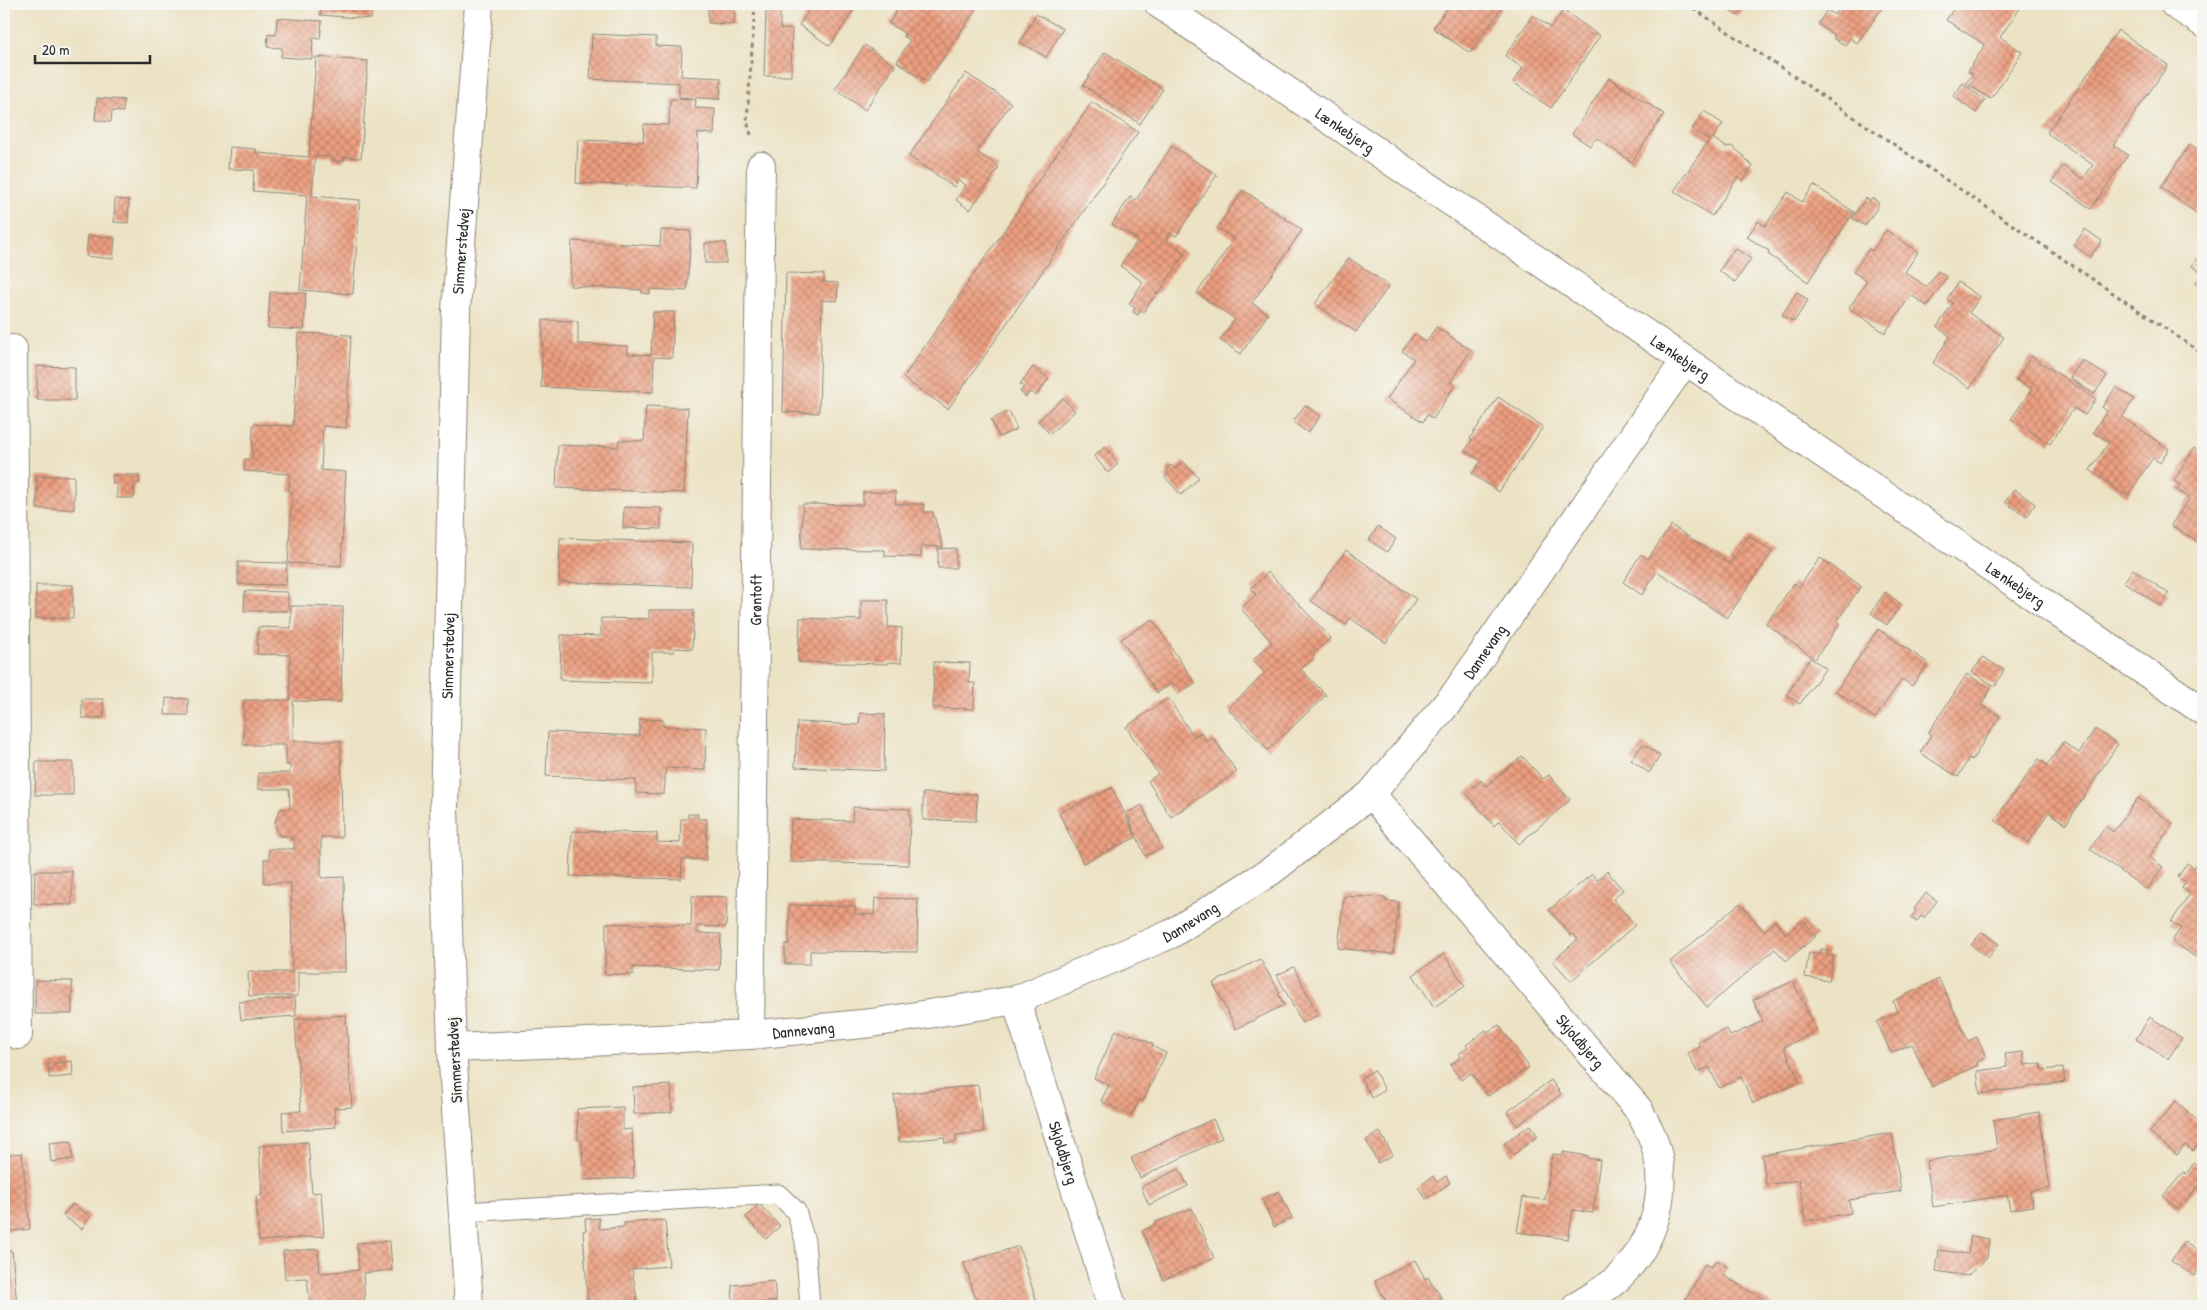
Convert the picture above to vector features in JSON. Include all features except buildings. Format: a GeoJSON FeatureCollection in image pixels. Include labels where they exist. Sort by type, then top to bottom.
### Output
{"type":"FeatureCollection","features":[{"type":"Feature","properties":{"kind":"street","name":"Simmerstedvej"},"geometry":{"type":"LineString","coordinates":[[470,1306],[452,1048],[444,809],[456,310],[479,4]]}},
{"type":"Feature","properties":{"kind":"street","name":"Lænkebjerg"},"geometry":{"type":"LineString","coordinates":[[1159,4],[2203,710]]}},
{"type":"Feature","properties":{"kind":"street"},"geometry":{"type":"LineString","coordinates":[[2174,4],[2203,23]]}},
{"type":"Feature","properties":{"kind":"street","name":"Grøntoft"},"geometry":{"type":"LineString","coordinates":[[750,1035],[761,166]]}},
{"type":"Feature","properties":{"kind":"street"},"geometry":{"type":"LineString","coordinates":[[13,349],[9,676],[18,1035]]}},
{"type":"Feature","properties":{"kind":"street","name":"Dannevang"},"geometry":{"type":"LineString","coordinates":[[452,1048],[750,1035],[872,1023],[1016,1000],[1171,934],[1271,871],[1371,794],[1455,694],[1685,360]]}},
{"type":"Feature","properties":{"kind":"street","name":"Skjoldbjerg"},"geometry":{"type":"LineString","coordinates":[[1371,794],[1639,1110],[1655,1143],[1661,1169],[1660,1194],[1656,1220],[1642,1251],[1620,1276],[1577,1306]]}},
{"type":"Feature","properties":{"kind":"street","name":"Skjoldbjerg"},"geometry":{"type":"LineString","coordinates":[[1016,1000],[1112,1306]]}},
{"type":"Feature","properties":{"kind":"lane"},"geometry":{"type":"LineString","coordinates":[[463,1212],[778,1194],[796,1211],[805,1241],[810,1306]]}},
{"type":"Feature","properties":{"kind":"path"},"geometry":{"type":"LineString","coordinates":[[755,4],[747,121],[761,166]]}},
{"type":"Feature","properties":{"kind":"path"},"geometry":{"type":"LineString","coordinates":[[1687,4],[2203,354]]}}]}
